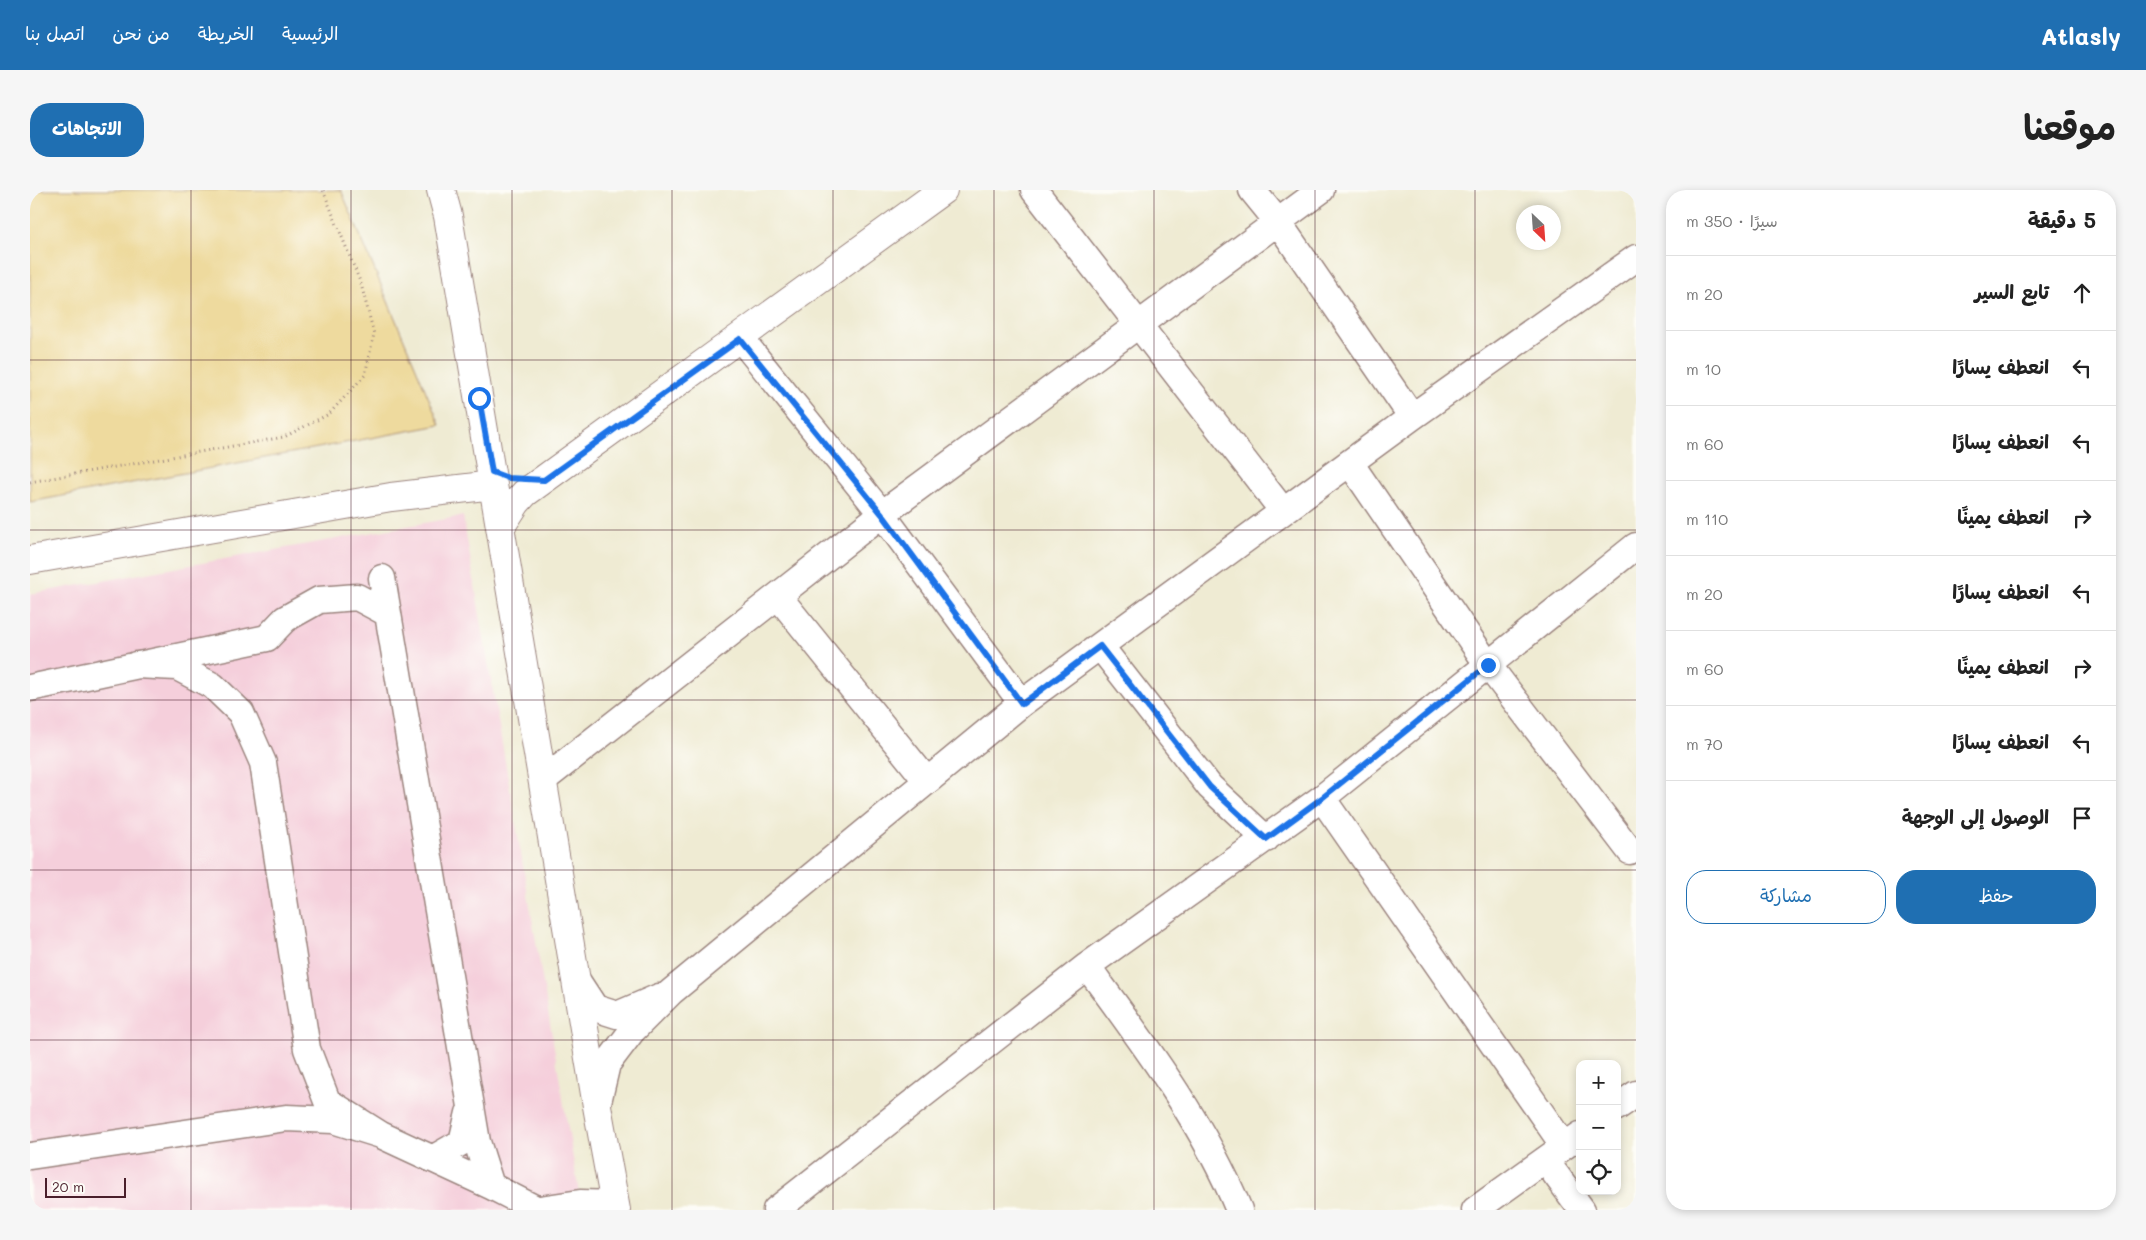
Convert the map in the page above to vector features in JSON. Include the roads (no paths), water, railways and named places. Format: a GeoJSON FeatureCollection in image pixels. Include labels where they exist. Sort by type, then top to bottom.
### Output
{"type":"FeatureCollection","features":[{"type":"Feature","properties":{"kind":"street"},"geometry":{"type":"LineString","coordinates":[[136,665],[177,667],[213,686],[241,713],[263,763],[307,1049],[327,1100],[380,1134],[432,1159],[493,1198],[535,1210],[580,1203],[616,1207],[597,1106],[448,216],[441,190]]}},
{"type":"Feature","properties":{"kind":"street"},"geometry":{"type":"LineString","coordinates":[[1034,190],[1140,324],[1283,511]]}},
{"type":"Feature","properties":{"kind":"street"},"geometry":{"type":"LineString","coordinates":[[1252,190],[1278,222],[1412,417]]}},
{"type":"Feature","properties":{"kind":"street"},"geometry":{"type":"LineString","coordinates":[[543,780],[882,514],[1321,190]]}},
{"type":"Feature","properties":{"kind":"street"},"geometry":{"type":"LineString","coordinates":[[501,526],[516,503],[525,494],[740,339],[935,192]]}},
{"type":"Feature","properties":{"kind":"street"},"geometry":{"type":"LineString","coordinates":[[597,1106],[607,1064],[632,1030],[671,992],[1022,704],[1412,417],[1634,263]]}},
{"type":"Feature","properties":{"kind":"street"},"geometry":{"type":"LineString","coordinates":[[740,339],[882,514],[1022,704]]}},
{"type":"Feature","properties":{"kind":"street"},"geometry":{"type":"LineString","coordinates":[[1350,462],[1488,665],[1634,851]]}},
{"type":"Feature","properties":{"kind":"street"},"geometry":{"type":"LineString","coordinates":[[30,560],[492,478],[544,480]]}},
{"type":"Feature","properties":{"kind":"street"},"geometry":{"type":"LineString","coordinates":[[790,1205],[1088,966],[1322,798],[1636,546]]}},
{"type":"Feature","properties":{"kind":"street"},"geometry":{"type":"LineString","coordinates":[[382,578],[476,1142],[493,1198]]}},
{"type":"Feature","properties":{"kind":"street"},"geometry":{"type":"LineString","coordinates":[[778,596],[928,781]]}},
{"type":"Feature","properties":{"kind":"street"},"geometry":{"type":"LineString","coordinates":[[30,688],[267,638],[285,618],[319,600],[357,597],[387,613]]}},
{"type":"Feature","properties":{"kind":"street"},"geometry":{"type":"LineString","coordinates":[[1100,646],[1210,787],[1266,839]]}},
{"type":"Feature","properties":{"kind":"street"},"geometry":{"type":"LineString","coordinates":[[1322,798],[1563,1147],[1582,1210]]}},
{"type":"Feature","properties":{"kind":"street"},"geometry":{"type":"LineString","coordinates":[[1088,966],[1170,1081],[1212,1151],[1239,1210]]}},
{"type":"Feature","properties":{"kind":"street"},"geometry":{"type":"LineString","coordinates":[[576,979],[595,1008],[617,1015],[671,992]]}},
{"type":"Feature","properties":{"kind":"street"},"geometry":{"type":"LineString","coordinates":[[1620,1105],[1636,1094]]}},
{"type":"Feature","properties":{"kind":"street"},"geometry":{"type":"LineString","coordinates":[[432,1159],[462,1142],[471,1104]]}},
{"type":"Feature","properties":{"kind":"street"},"geometry":{"type":"LineString","coordinates":[[30,1156],[286,1118],[334,1120],[380,1134]]}},
{"type":"Feature","properties":{"kind":"street"},"geometry":{"type":"LineString","coordinates":[[1474,1210],[1563,1147]]}}]}
